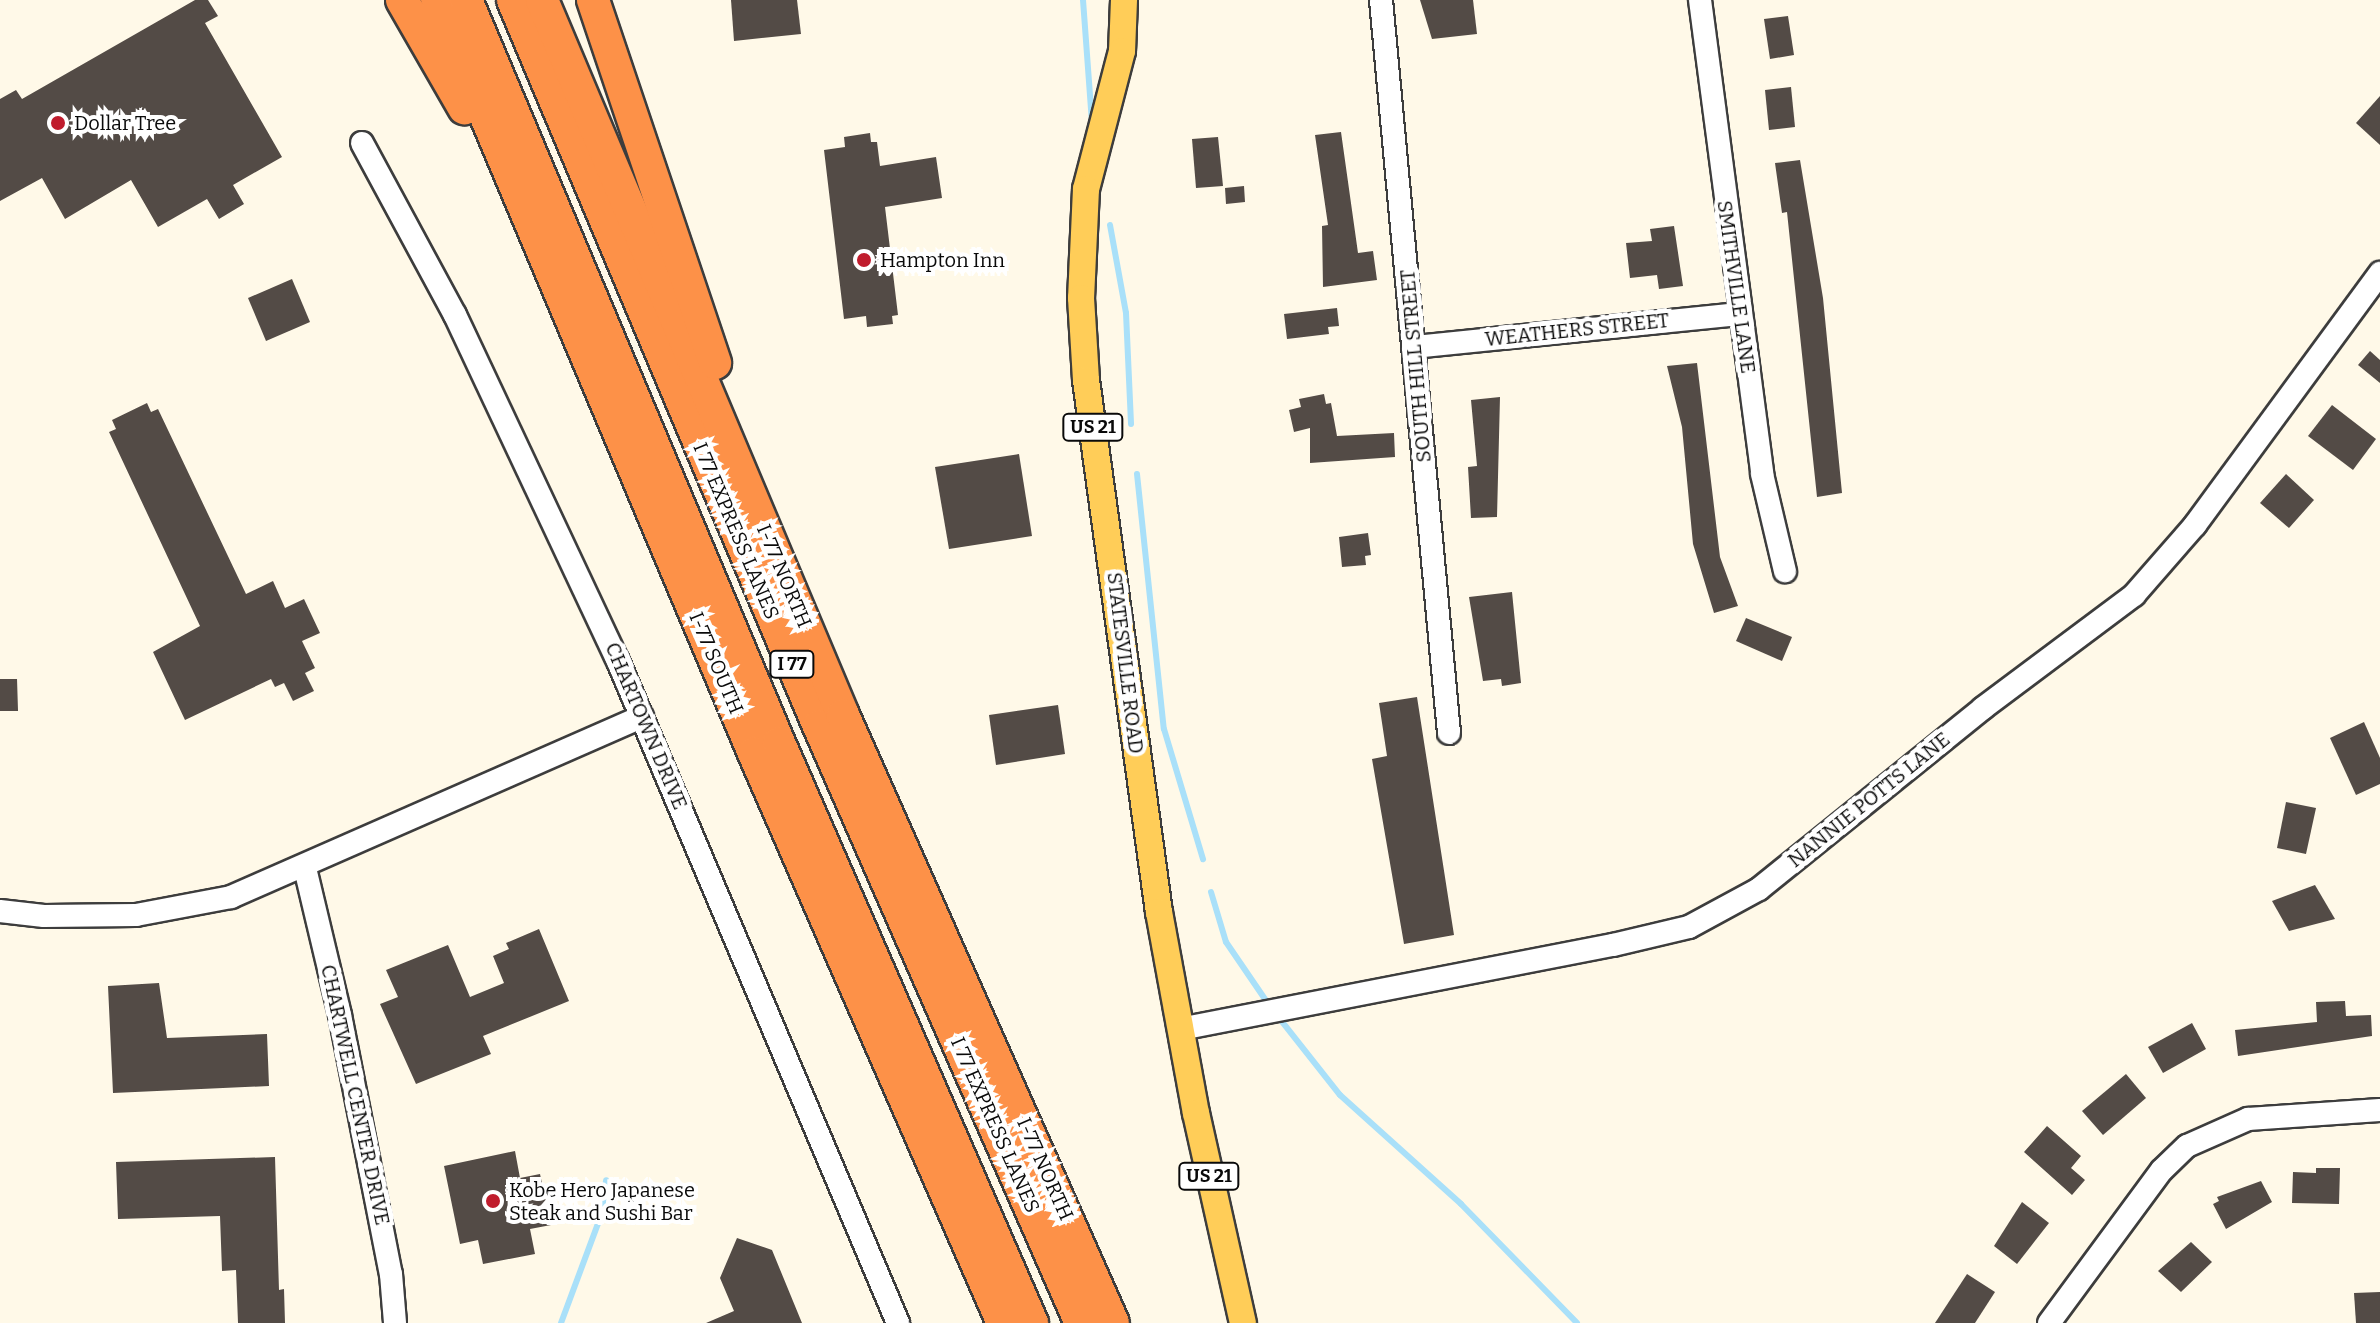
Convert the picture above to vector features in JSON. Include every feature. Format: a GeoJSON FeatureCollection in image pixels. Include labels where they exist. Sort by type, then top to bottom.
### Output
{"type":"FeatureCollection","features":[{"type":"Feature","properties":{"kind":"highway"},"geometry":{"type":"LineString","coordinates":[[402,0],[531,224]]}},
{"type":"Feature","properties":{"kind":"highway","name":"I-77 SOUTH"},"geometry":{"type":"LineString","coordinates":[[437,0],[1003,1323]]}},
{"type":"Feature","properties":{"kind":"highway","name":"I 77"},"geometry":{"type":"LineString","coordinates":[[466,0],[779,743],[1032,1323]]}},
{"type":"Feature","properties":{"kind":"highway","name":"I 77 EXPRESS LANES"},"geometry":{"type":"LineString","coordinates":[[513,0],[812,711],[1081,1323]]}},
{"type":"Feature","properties":{"kind":"highway","name":"I-77 NORTH"},"geometry":{"type":"LineString","coordinates":[[542,0],[770,542],[1113,1323]]}},
{"type":"Feature","properties":{"kind":"highway"},"geometry":{"type":"LineString","coordinates":[[593,0],[770,542]]}},
{"type":"Feature","properties":{"kind":"main road","name":"STATESVILLE ROAD"},"geometry":{"type":"LineString","coordinates":[[1124,0],[1122,51],[1086,189],[1081,298],[1086,380],[1134,735],[1180,1029],[1243,1323]]}},
{"type":"Feature","properties":{"kind":"street","name":"SOUTH HILL STREET"},"geometry":{"type":"LineString","coordinates":[[1381,0],[1449,733]]}},
{"type":"Feature","properties":{"kind":"street","name":"SMITHVILLE LANE"},"geometry":{"type":"LineString","coordinates":[[1700,0],[1768,512],[1785,571]]}},
{"type":"Feature","properties":{"kind":"street","name":"CHARTOWN DRIVE"},"geometry":{"type":"LineString","coordinates":[[362,143],[469,344],[642,717],[898,1323]]}},
{"type":"Feature","properties":{"kind":"street","name":"NANNIE POTTS LANE"},"geometry":{"type":"LineString","coordinates":[[1180,1029],[1613,945],[1689,927],[1759,889],[1983,708],[2134,595],[2195,525],[2380,273]]}},
{"type":"Feature","properties":{"kind":"street","name":"WEATHERS STREET"},"geometry":{"type":"LineString","coordinates":[[1414,347],[1740,314]]}},
{"type":"Feature","properties":{"kind":"street"},"geometry":{"type":"LineString","coordinates":[[0,911],[44,916],[136,915],[231,897],[305,868],[642,717]]}},
{"type":"Feature","properties":{"kind":"street","name":"CHARTWELL CENTER DRIVE"},"geometry":{"type":"LineString","coordinates":[[305,868],[340,1015],[391,1274],[395,1323]]}},
{"type":"Feature","properties":{"kind":"street"},"geometry":{"type":"LineString","coordinates":[[2049,1323],[2162,1170],[2187,1146],[2248,1119],[2380,1110]]}},
{"type":"Feature","properties":{"kind":"building"},"geometry":{"type":"Polygon","coordinates":[[[195,0],[208,0],[218,16],[205,23],[282,157],[233,185],[244,204],[219,219],[207,199],[158,227],[131,180],[65,219],[42,178],[0,201],[0,99],[16,90],[22,99],[195,0]]]}},
{"type":"Feature","properties":{"kind":"building"},"geometry":{"type":"Polygon","coordinates":[[[731,0],[797,0],[801,34],[734,41],[731,0]]]}},
{"type":"Feature","properties":{"kind":"building"},"geometry":{"type":"Polygon","coordinates":[[[1420,0],[1473,0],[1477,34],[1432,39],[1420,0]]]}},
{"type":"Feature","properties":{"kind":"building"},"geometry":{"type":"Polygon","coordinates":[[[1788,16],[1794,55],[1770,59],[1764,19],[1788,16]]]}},
{"type":"Feature","properties":{"kind":"building"},"geometry":{"type":"Polygon","coordinates":[[[1791,87],[1795,127],[1769,130],[1765,90],[1791,87]]]}},
{"type":"Feature","properties":{"kind":"building"},"geometry":{"type":"Polygon","coordinates":[[[2380,96],[2380,145],[2356,123],[2380,96]]]}},
{"type":"Feature","properties":{"kind":"building"},"geometry":{"type":"Polygon","coordinates":[[[1341,132],[1358,253],[1373,251],[1377,280],[1323,287],[1322,226],[1328,225],[1315,135],[1341,132]]]}},
{"type":"Feature","properties":{"kind":"building","name":"Hampton Inn"},"geometry":{"type":"Polygon","coordinates":[[[870,133],[871,142],[877,142],[880,166],[936,157],[942,198],[885,207],[898,315],[892,316],[893,324],[867,327],[866,316],[844,319],[824,150],[845,147],[844,137],[870,133]]]}},
{"type":"Feature","properties":{"kind":"building"},"geometry":{"type":"Polygon","coordinates":[[[1218,137],[1223,186],[1196,188],[1192,139],[1218,137]]]}},
{"type":"Feature","properties":{"kind":"building"},"geometry":{"type":"Polygon","coordinates":[[[1800,160],[1823,298],[1842,493],[1817,497],[1787,212],[1782,213],[1775,163],[1800,160]]]}},
{"type":"Feature","properties":{"kind":"building"},"geometry":{"type":"Polygon","coordinates":[[[1244,186],[1245,202],[1226,204],[1225,188],[1244,186]]]}},
{"type":"Feature","properties":{"kind":"building"},"geometry":{"type":"Polygon","coordinates":[[[1674,226],[1683,286],[1659,289],[1657,275],[1630,278],[1626,243],[1652,241],[1650,229],[1674,226]]]}},
{"type":"Feature","properties":{"kind":"building"},"geometry":{"type":"Polygon","coordinates":[[[292,279],[310,322],[266,341],[248,298],[292,279]]]}},
{"type":"Feature","properties":{"kind":"building"},"geometry":{"type":"Polygon","coordinates":[[[1337,308],[1339,326],[1328,327],[1329,334],[1287,339],[1284,314],[1337,308]]]}},
{"type":"Feature","properties":{"kind":"building"},"geometry":{"type":"Polygon","coordinates":[[[2370,351],[2380,360],[2380,383],[2358,365],[2370,351]]]}},
{"type":"Feature","properties":{"kind":"building"},"geometry":{"type":"Polygon","coordinates":[[[1697,363],[1720,557],[1738,606],[1714,613],[1693,544],[1682,427],[1667,366],[1697,363]]]}},
{"type":"Feature","properties":{"kind":"building"},"geometry":{"type":"Polygon","coordinates":[[[1324,394],[1326,404],[1331,403],[1337,436],[1394,433],[1395,457],[1310,463],[1310,428],[1294,432],[1289,410],[1301,407],[1299,399],[1324,394]]]}},
{"type":"Feature","properties":{"kind":"building"},"geometry":{"type":"Polygon","coordinates":[[[1500,397],[1497,517],[1471,518],[1468,467],[1477,466],[1471,400],[1500,397]]]}},
{"type":"Feature","properties":{"kind":"building"},"geometry":{"type":"Polygon","coordinates":[[[147,403],[151,412],[158,409],[246,594],[273,581],[285,608],[304,599],[320,633],[302,641],[315,668],[305,673],[314,691],[293,701],[284,683],[275,687],[271,679],[185,720],[153,652],[200,626],[109,432],[116,429],[112,420],[147,403]]]}},
{"type":"Feature","properties":{"kind":"building"},"geometry":{"type":"Polygon","coordinates":[[[2332,405],[2376,439],[2353,470],[2308,436],[2332,405]]]}},
{"type":"Feature","properties":{"kind":"building"},"geometry":{"type":"Polygon","coordinates":[[[1019,454],[1032,536],[949,549],[935,467],[1019,454]]]}},
{"type":"Feature","properties":{"kind":"building"},"geometry":{"type":"Polygon","coordinates":[[[2286,474],[2314,500],[2289,528],[2260,503],[2286,474]]]}},
{"type":"Feature","properties":{"kind":"building"},"geometry":{"type":"Polygon","coordinates":[[[1368,533],[1371,555],[1365,556],[1366,565],[1342,567],[1339,537],[1368,533]]]}},
{"type":"Feature","properties":{"kind":"building"},"geometry":{"type":"Polygon","coordinates":[[[1512,592],[1521,683],[1502,686],[1501,679],[1483,681],[1469,597],[1512,592]]]}},
{"type":"Feature","properties":{"kind":"building"},"geometry":{"type":"Polygon","coordinates":[[[1746,618],[1792,637],[1782,661],[1736,641],[1746,618]]]}},
{"type":"Feature","properties":{"kind":"building"},"geometry":{"type":"Polygon","coordinates":[[[0,679],[17,679],[18,711],[0,711],[0,679]]]}},
{"type":"Feature","properties":{"kind":"building"},"geometry":{"type":"Polygon","coordinates":[[[1417,697],[1454,935],[1404,944],[1372,759],[1387,756],[1379,703],[1417,697]]]}},
{"type":"Feature","properties":{"kind":"building"},"geometry":{"type":"Polygon","coordinates":[[[1058,705],[1065,754],[996,765],[989,715],[1058,705]]]}},
{"type":"Feature","properties":{"kind":"building"},"geometry":{"type":"Polygon","coordinates":[[[2364,722],[2380,758],[2380,784],[2356,795],[2330,738],[2364,722]]]}},
{"type":"Feature","properties":{"kind":"building"},"geometry":{"type":"Polygon","coordinates":[[[2286,802],[2316,808],[2306,854],[2277,848],[2286,802]]]}},
{"type":"Feature","properties":{"kind":"building"},"geometry":{"type":"Polygon","coordinates":[[[2315,885],[2335,919],[2289,931],[2272,901],[2315,885]]]}},
{"type":"Feature","properties":{"kind":"building"},"geometry":{"type":"Polygon","coordinates":[[[539,929],[569,1001],[483,1036],[491,1054],[416,1084],[380,1004],[398,997],[386,970],[448,945],[470,997],[504,983],[493,956],[509,949],[506,943],[539,929]]]}},
{"type":"Feature","properties":{"kind":"building"},"geometry":{"type":"Polygon","coordinates":[[[159,983],[167,1038],[267,1034],[269,1086],[113,1093],[108,986],[159,983]]]}},
{"type":"Feature","properties":{"kind":"building"},"geometry":{"type":"Polygon","coordinates":[[[2345,1001],[2346,1016],[2371,1015],[2372,1036],[2238,1056],[2235,1030],[2317,1022],[2316,1002],[2345,1001]]]}},
{"type":"Feature","properties":{"kind":"building"},"geometry":{"type":"Polygon","coordinates":[[[2192,1023],[2206,1049],[2163,1073],[2148,1047],[2192,1023]]]}},
{"type":"Feature","properties":{"kind":"building"},"geometry":{"type":"Polygon","coordinates":[[[2126,1074],[2146,1098],[2103,1135],[2082,1111],[2126,1074]]]}},
{"type":"Feature","properties":{"kind":"building"},"geometry":{"type":"Polygon","coordinates":[[[2047,1126],[2081,1156],[2071,1168],[2085,1180],[2072,1195],[2024,1152],[2047,1126]]]}},
{"type":"Feature","properties":{"kind":"building"},"geometry":{"type":"Polygon","coordinates":[[[515,1151],[520,1178],[540,1174],[551,1225],[530,1229],[535,1254],[483,1264],[478,1240],[460,1244],[444,1166],[515,1151]]]}},
{"type":"Feature","properties":{"kind":"building"},"geometry":{"type":"Polygon","coordinates":[[[275,1157],[279,1290],[284,1289],[285,1323],[238,1323],[236,1270],[222,1271],[220,1216],[118,1219],[116,1162],[275,1157]]]}},
{"type":"Feature","properties":{"kind":"building"},"geometry":{"type":"Polygon","coordinates":[[[2316,1168],[2340,1168],[2339,1204],[2292,1203],[2293,1172],[2316,1173],[2316,1168]]]}},
{"type":"Feature","properties":{"kind":"building"},"geometry":{"type":"Polygon","coordinates":[[[2261,1181],[2272,1202],[2226,1229],[2213,1204],[2219,1201],[2217,1197],[2261,1181]]]}},
{"type":"Feature","properties":{"kind":"building"},"geometry":{"type":"Polygon","coordinates":[[[2022,1202],[2049,1223],[2017,1264],[1994,1246],[2022,1202]]]}},
{"type":"Feature","properties":{"kind":"building"},"geometry":{"type":"Polygon","coordinates":[[[737,1238],[772,1250],[802,1323],[706,1323],[734,1311],[720,1278],[737,1238]]]}},
{"type":"Feature","properties":{"kind":"building"},"geometry":{"type":"Polygon","coordinates":[[[2191,1242],[2212,1262],[2181,1292],[2158,1271],[2191,1242]]]}},
{"type":"Feature","properties":{"kind":"building"},"geometry":{"type":"Polygon","coordinates":[[[1967,1274],[1995,1292],[1975,1323],[1935,1323],[1967,1274]]]}},
{"type":"Feature","properties":{"kind":"building"},"geometry":{"type":"Polygon","coordinates":[[[2380,1292],[2380,1323],[2356,1323],[2354,1293],[2380,1292]]]}},
{"type":"Feature","properties":{"kind":"waterway"},"geometry":{"type":"LineString","coordinates":[[1083,0],[1092,124]]}},
{"type":"Feature","properties":{"kind":"waterway"},"geometry":{"type":"LineString","coordinates":[[1110,225],[1126,313],[1131,424]]}},
{"type":"Feature","properties":{"kind":"waterway"},"geometry":{"type":"LineString","coordinates":[[1137,474],[1164,729],[1203,859]]}},
{"type":"Feature","properties":{"kind":"waterway"},"geometry":{"type":"LineString","coordinates":[[1211,892],[1226,942],[1269,1005]]}},
{"type":"Feature","properties":{"kind":"waterway"},"geometry":{"type":"LineString","coordinates":[[1276,1014],[1340,1095],[1461,1204],[1577,1323]]}},
{"type":"Feature","properties":{"kind":"waterway"},"geometry":{"type":"LineString","coordinates":[[561,1323],[602,1213],[606,1180]]}},
{"type":"Feature","properties":{"kind":"place","name":"Dollar Tree"},"geometry":{"type":"Point","coordinates":[58,123]}},
{"type":"Feature","properties":{"kind":"place","name":"Hampton Inn"},"geometry":{"type":"Point","coordinates":[864,260]}},
{"type":"Feature","properties":{"kind":"place","name":"Kobe Hero Japanese Steak and Sushi Bar"},"geometry":{"type":"Point","coordinates":[493,1201]}}]}
